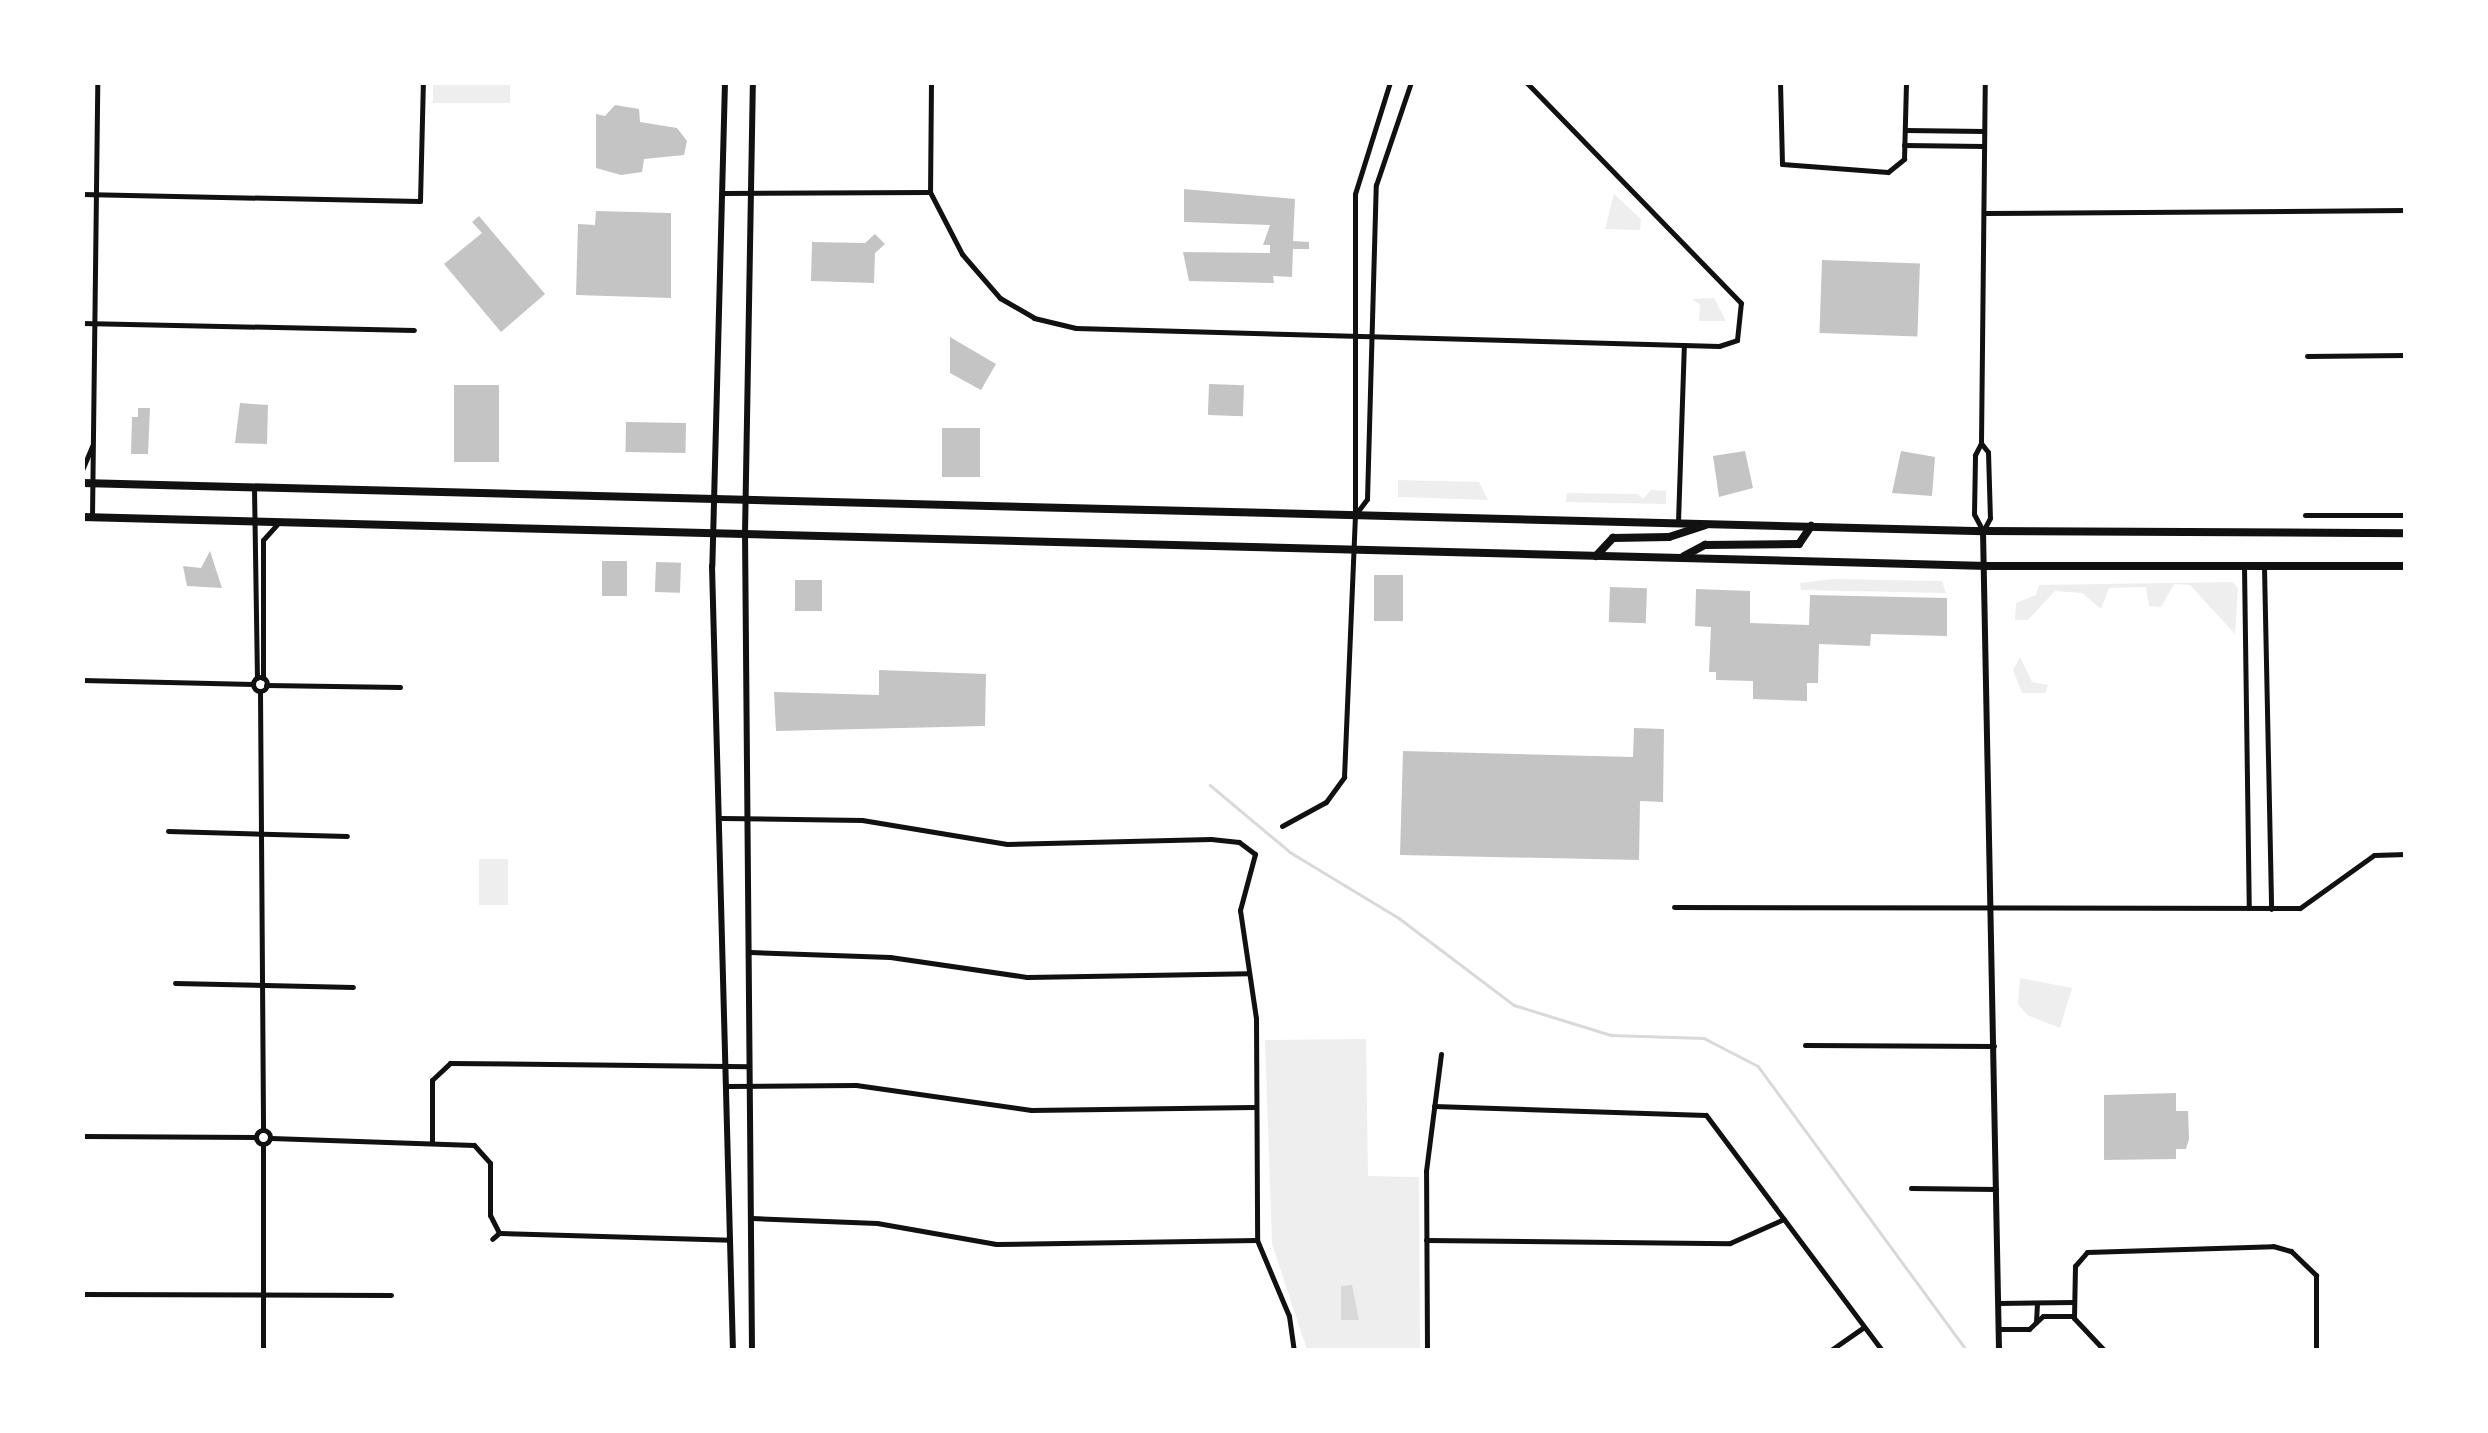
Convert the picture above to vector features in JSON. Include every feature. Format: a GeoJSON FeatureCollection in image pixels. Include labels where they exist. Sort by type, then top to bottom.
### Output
{"type":"FeatureCollection","features":[{"type":"Feature","properties":{"kind":"main road"},"geometry":{"type":"LineString","coordinates":[[725,82],[713,532],[733,1350]]}},
{"type":"Feature","properties":{"kind":"main road"},"geometry":{"type":"LineString","coordinates":[[752,1350],[745,534],[753,82]]}},
{"type":"Feature","properties":{"kind":"main road"},"geometry":{"type":"LineString","coordinates":[[82,484],[714,495],[1984,531],[2406,533]]}},
{"type":"Feature","properties":{"kind":"main road"},"geometry":{"type":"LineString","coordinates":[[87,517],[1986,566],[2406,566]]}},
{"type":"Feature","properties":{"kind":"main road"},"geometry":{"type":"LineString","coordinates":[[1596,556],[1612,538],[1669,538],[1709,524]]}},
{"type":"Feature","properties":{"kind":"main road"},"geometry":{"type":"LineString","coordinates":[[1680,558],[1705,545],[1800,544],[1811,526]]}},
{"type":"Feature","properties":{"kind":"main road"},"geometry":{"type":"LineString","coordinates":[[1984,531],[1999,1350]]}},
{"type":"Feature","properties":{"kind":"street"},"geometry":{"type":"LineString","coordinates":[[87,517],[94,484],[92,323],[97,82]]}},
{"type":"Feature","properties":{"kind":"street"},"geometry":{"type":"LineString","coordinates":[[82,194],[420,201],[423,82]]}},
{"type":"Feature","properties":{"kind":"street"},"geometry":{"type":"LineString","coordinates":[[931,82],[930,192],[962,254],[1000,298],[1034,318],[1076,328],[1684,345],[1737,340],[1740,304],[1526,82]]}},
{"type":"Feature","properties":{"kind":"street"},"geometry":{"type":"LineString","coordinates":[[1282,826],[1326,802],[1344,777],[1355,515],[1355,194],[1390,82]]}},
{"type":"Feature","properties":{"kind":"street"},"geometry":{"type":"LineString","coordinates":[[1355,515],[1367,500],[1376,185],[1411,82]]}},
{"type":"Feature","properties":{"kind":"street"},"geometry":{"type":"LineString","coordinates":[[1780,82],[1779,154],[1792,170],[1888,172],[1904,159],[1906,82]]}},
{"type":"Feature","properties":{"kind":"street"},"geometry":{"type":"LineString","coordinates":[[1984,531],[1974,514],[1974,455],[1981,444],[1985,82]]}},
{"type":"Feature","properties":{"kind":"street"},"geometry":{"type":"LineString","coordinates":[[1904,130],[1984,130]]}},
{"type":"Feature","properties":{"kind":"street"},"geometry":{"type":"LineString","coordinates":[[1904,144],[1984,146]]}},
{"type":"Feature","properties":{"kind":"street"},"geometry":{"type":"LineString","coordinates":[[724,193],[930,192]]}},
{"type":"Feature","properties":{"kind":"street"},"geometry":{"type":"LineString","coordinates":[[1983,213],[2406,210]]}},
{"type":"Feature","properties":{"kind":"street"},"geometry":{"type":"LineString","coordinates":[[82,323],[414,330]]}},
{"type":"Feature","properties":{"kind":"street"},"geometry":{"type":"LineString","coordinates":[[1678,523],[1684,345]]}},
{"type":"Feature","properties":{"kind":"street"},"geometry":{"type":"LineString","coordinates":[[2308,356],[2406,355]]}},
{"type":"Feature","properties":{"kind":"street"},"geometry":{"type":"LineString","coordinates":[[82,470],[94,438]]}},
{"type":"Feature","properties":{"kind":"street"},"geometry":{"type":"LineString","coordinates":[[1981,444],[1988,452],[1990,518],[1984,531]]}},
{"type":"Feature","properties":{"kind":"street"},"geometry":{"type":"LineString","coordinates":[[254,488],[254,626],[260,681]]}},
{"type":"Feature","properties":{"kind":"street"},"geometry":{"type":"LineString","coordinates":[[2305,515],[2406,515]]}},
{"type":"Feature","properties":{"kind":"street"},"geometry":{"type":"LineString","coordinates":[[271,1138],[263,1130],[260,681],[264,540],[279,522]]}},
{"type":"Feature","properties":{"kind":"street"},"geometry":{"type":"LineString","coordinates":[[2244,566],[2249,909]]}},
{"type":"Feature","properties":{"kind":"street"},"geometry":{"type":"LineString","coordinates":[[2264,566],[2270,909]]}},
{"type":"Feature","properties":{"kind":"street"},"geometry":{"type":"LineString","coordinates":[[253,570],[263,570]]}},
{"type":"Feature","properties":{"kind":"street"},"geometry":{"type":"LineString","coordinates":[[254,626],[264,626]]}},
{"type":"Feature","properties":{"kind":"street"},"geometry":{"type":"LineString","coordinates":[[82,680],[400,687]]}},
{"type":"Feature","properties":{"kind":"street"},"geometry":{"type":"LineString","coordinates":[[722,818],[862,820],[1007,844],[1211,840],[1239,842],[1254,854],[1240,910],[1249,973],[1257,1240],[1289,1316],[1294,1350]]}},
{"type":"Feature","properties":{"kind":"street"},"geometry":{"type":"LineString","coordinates":[[168,832],[347,836]]}},
{"type":"Feature","properties":{"kind":"street"},"geometry":{"type":"LineString","coordinates":[[1674,907],[1991,911],[2300,908],[2374,855],[2406,854]]}},
{"type":"Feature","properties":{"kind":"street"},"geometry":{"type":"LineString","coordinates":[[750,952],[890,957],[1027,977],[1249,973]]}},
{"type":"Feature","properties":{"kind":"street"},"geometry":{"type":"LineString","coordinates":[[175,984],[353,987]]}},
{"type":"Feature","properties":{"kind":"street"},"geometry":{"type":"LineString","coordinates":[[1805,1045],[1994,1046]]}},
{"type":"Feature","properties":{"kind":"street"},"geometry":{"type":"LineString","coordinates":[[1428,1350],[1426,1240],[1441,1054]]}},
{"type":"Feature","properties":{"kind":"street"},"geometry":{"type":"LineString","coordinates":[[432,1142],[432,1080],[450,1063],[748,1066]]}},
{"type":"Feature","properties":{"kind":"street"},"geometry":{"type":"LineString","coordinates":[[728,1086],[856,1086],[977,1108],[1254,1107]]}},
{"type":"Feature","properties":{"kind":"street"},"geometry":{"type":"LineString","coordinates":[[1434,1106],[1706,1115],[1882,1350]]}},
{"type":"Feature","properties":{"kind":"street"},"geometry":{"type":"LineString","coordinates":[[256,1137],[263,1130]]}},
{"type":"Feature","properties":{"kind":"street"},"geometry":{"type":"LineString","coordinates":[[82,1136],[256,1137],[263,1144],[263,1350]]}},
{"type":"Feature","properties":{"kind":"street"},"geometry":{"type":"LineString","coordinates":[[263,1144],[271,1138],[474,1145],[486,1154],[490,1215],[499,1232]]}},
{"type":"Feature","properties":{"kind":"street"},"geometry":{"type":"LineString","coordinates":[[1910,1188],[1996,1189]]}},
{"type":"Feature","properties":{"kind":"street"},"geometry":{"type":"LineString","coordinates":[[751,1218],[878,1224],[996,1244],[1257,1240]]}},
{"type":"Feature","properties":{"kind":"street"},"geometry":{"type":"LineString","coordinates":[[1426,1240],[1730,1243],[1784,1219]]}},
{"type":"Feature","properties":{"kind":"street"},"geometry":{"type":"LineString","coordinates":[[492,1239],[499,1232],[731,1240]]}},
{"type":"Feature","properties":{"kind":"street"},"geometry":{"type":"LineString","coordinates":[[2104,1350],[2074,1316],[2075,1266],[2083,1256],[2100,1249],[2285,1247],[2316,1278],[2316,1350]]}},
{"type":"Feature","properties":{"kind":"street"},"geometry":{"type":"LineString","coordinates":[[2077,1248],[2083,1256]]}},
{"type":"Feature","properties":{"kind":"street"},"geometry":{"type":"LineString","coordinates":[[82,1294],[391,1295]]}},
{"type":"Feature","properties":{"kind":"street"},"geometry":{"type":"LineString","coordinates":[[1998,1303],[2074,1302]]}},
{"type":"Feature","properties":{"kind":"street"},"geometry":{"type":"LineString","coordinates":[[1998,1329],[2029,1330],[2036,1322],[2037,1303]]}},
{"type":"Feature","properties":{"kind":"street"},"geometry":{"type":"LineString","coordinates":[[2036,1322],[2074,1316]]}},
{"type":"Feature","properties":{"kind":"street"},"geometry":{"type":"LineString","coordinates":[[1831,1350],[1864,1327]]}},
{"type":"Feature","properties":{"kind":"shaded area"},"geometry":{"type":"Polygon","coordinates":[[[433,83],[510,83],[510,103],[433,103],[433,83]]]}},
{"type":"Feature","properties":{"kind":"shaded area"},"geometry":{"type":"Polygon","coordinates":[[[1614,194],[1641,219],[1640,230],[1605,229],[1614,194]]]}},
{"type":"Feature","properties":{"kind":"shaded area"},"geometry":{"type":"Polygon","coordinates":[[[1714,298],[1726,321],[1699,321],[1700,305],[1692,299],[1714,298]]]}},
{"type":"Feature","properties":{"kind":"shaded area"},"geometry":{"type":"Polygon","coordinates":[[[1398,480],[1479,482],[1488,500],[1398,497],[1398,480]]]}},
{"type":"Feature","properties":{"kind":"shaded area"},"geometry":{"type":"Polygon","coordinates":[[[1651,490],[1666,491],[1666,504],[1566,502],[1567,493],[1638,494],[1643,499],[1651,490]]]}},
{"type":"Feature","properties":{"kind":"shaded area"},"geometry":{"type":"Polygon","coordinates":[[[1834,579],[1942,581],[1946,593],[1801,590],[1800,583],[1834,579]]]}},
{"type":"Feature","properties":{"kind":"shaded area"},"geometry":{"type":"Polygon","coordinates":[[[2232,582],[2238,588],[2235,634],[2190,585],[2174,584],[2161,607],[2149,606],[2146,587],[2109,588],[2101,609],[2082,593],[2055,591],[2028,620],[2015,620],[2016,603],[2036,595],[2039,585],[2232,582]]]}},
{"type":"Feature","properties":{"kind":"shaded area"},"geometry":{"type":"Polygon","coordinates":[[[2020,657],[2032,682],[2048,685],[2045,693],[2022,693],[2013,670],[2020,657]]]}},
{"type":"Feature","properties":{"kind":"shaded area"},"geometry":{"type":"Polygon","coordinates":[[[479,859],[508,859],[508,905],[479,905],[479,859]]]}},
{"type":"Feature","properties":{"kind":"shaded area"},"geometry":{"type":"Polygon","coordinates":[[[2020,978],[2072,988],[2060,1028],[2027,1015],[2018,1004],[2020,978]]]}},
{"type":"Feature","properties":{"kind":"shaded area"},"geometry":{"type":"Polygon","coordinates":[[[1366,1039],[1368,1176],[1419,1177],[1420,1350],[1307,1350],[1272,1244],[1265,1040],[1366,1039]]]}},
{"type":"Feature","properties":{"kind":"shaded area"},"geometry":{"type":"Polygon","coordinates":[[[1352,1285],[1359,1320],[1341,1320],[1341,1286],[1352,1285]]]}},
{"type":"Feature","properties":{"kind":"building"},"geometry":{"type":"Polygon","coordinates":[[[615,105],[639,109],[640,122],[677,128],[687,141],[684,155],[644,159],[642,172],[621,175],[596,168],[596,114],[605,116],[615,105]]]}},
{"type":"Feature","properties":{"kind":"building"},"geometry":{"type":"Polygon","coordinates":[[[1184,189],[1295,199],[1293,241],[1309,242],[1309,249],[1293,249],[1292,277],[1273,276],[1274,283],[1189,281],[1183,252],[1270,253],[1270,245],[1263,245],[1270,225],[1184,222],[1184,189]]]}},
{"type":"Feature","properties":{"kind":"building"},"geometry":{"type":"Polygon","coordinates":[[[596,211],[671,213],[671,298],[576,295],[578,224],[595,225],[596,211]]]}},
{"type":"Feature","properties":{"kind":"building"},"geometry":{"type":"Polygon","coordinates":[[[479,216],[545,294],[501,332],[444,264],[482,233],[472,222],[479,216]]]}},
{"type":"Feature","properties":{"kind":"building"},"geometry":{"type":"Polygon","coordinates":[[[875,234],[885,244],[875,253],[874,283],[811,281],[812,242],[865,243],[875,234]]]}},
{"type":"Feature","properties":{"kind":"building"},"geometry":{"type":"Polygon","coordinates":[[[1822,260],[1920,263],[1917,336],[1819,333],[1822,260]]]}},
{"type":"Feature","properties":{"kind":"building"},"geometry":{"type":"Polygon","coordinates":[[[950,337],[996,364],[981,390],[950,373],[950,337]]]}},
{"type":"Feature","properties":{"kind":"building"},"geometry":{"type":"Polygon","coordinates":[[[1209,384],[1244,385],[1243,416],[1208,415],[1209,384]]]}},
{"type":"Feature","properties":{"kind":"building"},"geometry":{"type":"Polygon","coordinates":[[[454,385],[499,385],[499,462],[454,462],[454,385]]]}},
{"type":"Feature","properties":{"kind":"building"},"geometry":{"type":"Polygon","coordinates":[[[240,403],[268,405],[267,444],[235,443],[240,403]]]}},
{"type":"Feature","properties":{"kind":"building"},"geometry":{"type":"Polygon","coordinates":[[[138,408],[150,408],[148,454],[131,454],[132,417],[138,417],[138,408]]]}},
{"type":"Feature","properties":{"kind":"building"},"geometry":{"type":"Polygon","coordinates":[[[626,422],[686,423],[685,453],[625,452],[626,422]]]}},
{"type":"Feature","properties":{"kind":"building"},"geometry":{"type":"Polygon","coordinates":[[[942,428],[980,428],[980,477],[942,477],[942,428]]]}},
{"type":"Feature","properties":{"kind":"building"},"geometry":{"type":"Polygon","coordinates":[[[1745,451],[1753,488],[1719,497],[1713,456],[1745,451]]]}},
{"type":"Feature","properties":{"kind":"building"},"geometry":{"type":"Polygon","coordinates":[[[1901,451],[1935,457],[1932,496],[1892,493],[1901,451]]]}},
{"type":"Feature","properties":{"kind":"building"},"geometry":{"type":"Polygon","coordinates":[[[210,551],[222,588],[187,586],[183,566],[201,568],[210,551]]]}},
{"type":"Feature","properties":{"kind":"building"},"geometry":{"type":"Polygon","coordinates":[[[602,561],[627,561],[627,596],[602,596],[602,561]]]}},
{"type":"Feature","properties":{"kind":"building"},"geometry":{"type":"Polygon","coordinates":[[[656,562],[681,563],[680,593],[655,592],[656,562]]]}},
{"type":"Feature","properties":{"kind":"building"},"geometry":{"type":"Polygon","coordinates":[[[1374,575],[1403,575],[1403,621],[1374,621],[1374,575]]]}},
{"type":"Feature","properties":{"kind":"building"},"geometry":{"type":"Polygon","coordinates":[[[795,580],[822,580],[822,611],[795,611],[795,580]]]}},
{"type":"Feature","properties":{"kind":"building"},"geometry":{"type":"Polygon","coordinates":[[[1610,587],[1647,588],[1646,623],[1609,622],[1610,587]]]}},
{"type":"Feature","properties":{"kind":"building"},"geometry":{"type":"Polygon","coordinates":[[[1696,589],[1750,591],[1750,623],[1809,625],[1810,595],[1947,598],[1947,636],[1871,634],[1870,646],[1819,644],[1818,683],[1807,683],[1807,701],[1753,699],[1753,681],[1716,680],[1716,672],[1709,672],[1711,627],[1695,626],[1696,589]]]}},
{"type":"Feature","properties":{"kind":"building"},"geometry":{"type":"Polygon","coordinates":[[[879,670],[986,674],[985,726],[776,731],[774,692],[879,695],[879,670]]]}},
{"type":"Feature","properties":{"kind":"building"},"geometry":{"type":"Polygon","coordinates":[[[1634,728],[1664,729],[1663,802],[1640,801],[1639,860],[1400,855],[1403,751],[1633,757],[1634,728]]]}},
{"type":"Feature","properties":{"kind":"building"},"geometry":{"type":"Polygon","coordinates":[[[2176,1093],[2176,1111],[2188,1111],[2189,1139],[2186,1149],[2176,1149],[2176,1159],[2104,1160],[2104,1095],[2176,1093]]]}},
{"type":"Feature","properties":{"kind":"waterway"},"geometry":{"type":"LineString","coordinates":[[1210,785],[1290,852],[1399,918],[1514,1005],[1611,1035],[1704,1038],[1758,1066],[1967,1350]]}}]}
